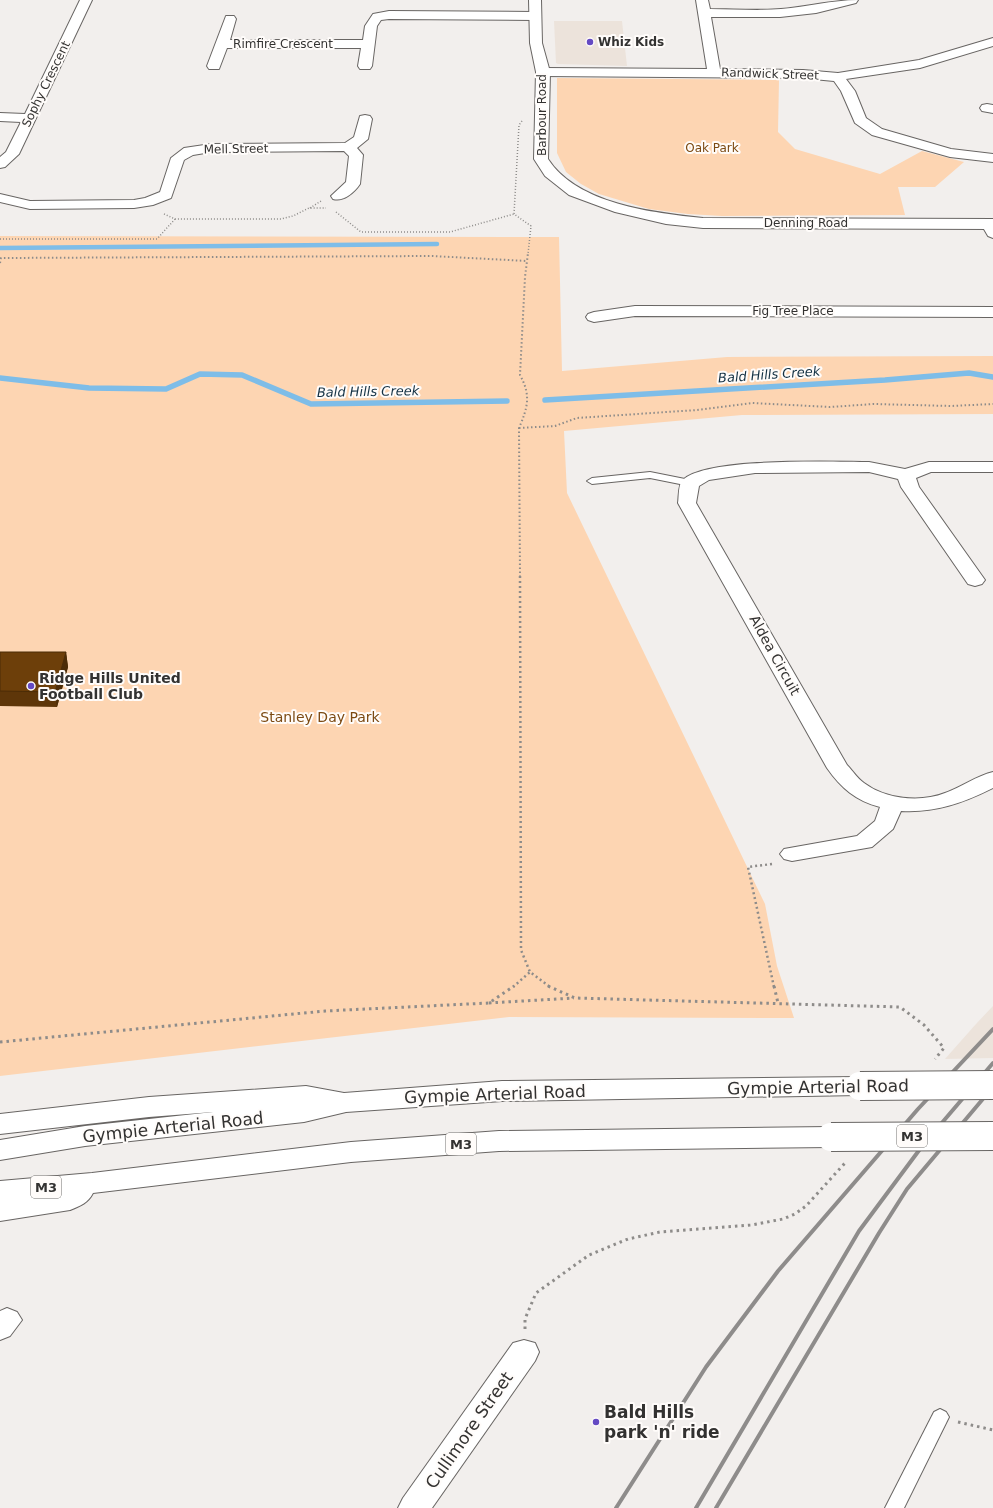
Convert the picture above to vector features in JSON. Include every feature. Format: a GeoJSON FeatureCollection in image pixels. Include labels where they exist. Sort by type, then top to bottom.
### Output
{"type":"FeatureCollection","features":[{"type":"Feature","properties":{"kind":"main road","name":"Sophy Crescent"},"geometry":{"type":"LineString","coordinates":[[0,164],[12,154],[86,0]]}},
{"type":"Feature","properties":{"kind":"main road","name":"Barbour Road"},"geometry":{"type":"LineString","coordinates":[[535,0],[536,43],[543,72],[541,159],[550,173],[574,192],[620,209]]}},
{"type":"Feature","properties":{"kind":"main road"},"geometry":{"type":"LineString","coordinates":[[714,72],[703,6],[780,13],[816,9],[852,0]]}},
{"type":"Feature","properties":{"kind":"main road"},"geometry":{"type":"LineString","coordinates":[[365,66],[371,26],[377,17],[389,15],[535,16]]}},
{"type":"Feature","properties":{"kind":"main road"},"geometry":{"type":"LineString","coordinates":[[222,44],[230,19]]}},
{"type":"Feature","properties":{"kind":"main road","name":"Randwick Street"},"geometry":{"type":"LineString","coordinates":[[543,72],[714,72],[803,74],[838,78],[869,71],[920,64],[993,42]]}},
{"type":"Feature","properties":{"kind":"main road","name":"Rimfire Crescent"},"geometry":{"type":"LineString","coordinates":[[214,66],[222,44],[369,44]]}},
{"type":"Feature","properties":{"kind":"main road"},"geometry":{"type":"LineString","coordinates":[[838,78],[848,91],[860,120],[877,132],[950,153],[993,158]]}},
{"type":"Feature","properties":{"kind":"main road"},"geometry":{"type":"LineString","coordinates":[[0,117],[29,118]]}},
{"type":"Feature","properties":{"kind":"main road"},"geometry":{"type":"LineString","coordinates":[[338,196],[353,184],[356,155],[348,147],[361,139],[365,119]]}},
{"type":"Feature","properties":{"kind":"main road","name":"Mell Street"},"geometry":{"type":"LineString","coordinates":[[0,198],[30,205],[148,202],[166,195],[178,158],[189,151],[211,148],[348,147]]}},
{"type":"Feature","properties":{"kind":"main road","name":"Denning Road"},"geometry":{"type":"LineString","coordinates":[[620,209],[666,219],[703,223],[992,227]]}},
{"type":"Feature","properties":{"kind":"main road","name":"Fig Tree Place"},"geometry":{"type":"LineString","coordinates":[[594,317],[635,311],[993,312]]}},
{"type":"Feature","properties":{"kind":"main road"},"geometry":{"type":"LineString","coordinates":[[690,483],[704,475],[755,468],[869,467],[906,475],[929,467],[993,467]]}},
{"type":"Feature","properties":{"kind":"main road"},"geometry":{"type":"LineString","coordinates":[[906,475],[910,487],[975,580]]}},
{"type":"Feature","properties":{"kind":"main road","name":"Aldea Circuit"},"geometry":{"type":"LineString","coordinates":[[690,483],[687,503],[838,768],[857,789],[878,800],[892,804],[917,805],[948,800],[993,779]]}},
{"type":"Feature","properties":{"kind":"main road"},"geometry":{"type":"LineString","coordinates":[[792,854],[864,842],[885,824],[892,804]]}},
{"type":"Feature","properties":{"kind":"main road","name":"Gympie Arterial Road"},"geometry":{"type":"LineString","coordinates":[[0,1150],[85,1136],[304,1112],[346,1102],[502,1092],[993,1085]]}},
{"type":"Feature","properties":{"kind":"main road"},"geometry":{"type":"LineString","coordinates":[[0,1124],[149,1107],[306,1096],[346,1102]]}},
{"type":"Feature","properties":{"kind":"main road","name":"M3"},"geometry":{"type":"LineString","coordinates":[[0,1192],[92,1183],[351,1152],[499,1141],[993,1136]]}},
{"type":"Feature","properties":{"kind":"main road"},"geometry":{"type":"LineString","coordinates":[[0,1210],[70,1199],[92,1183]]}},
{"type":"Feature","properties":{"kind":"main road","name":"Cullimore Street"},"geometry":{"type":"LineString","coordinates":[[414,1508],[524,1352]]}},
{"type":"Feature","properties":{"kind":"lane"},"geometry":{"type":"LineString","coordinates":[[592,480],[650,475],[690,483]]}},
{"type":"Feature","properties":{"kind":"lane"},"geometry":{"type":"LineString","coordinates":[[894,1508],[940,1417]]}},
{"type":"Feature","properties":{"kind":"path"},"geometry":{"type":"LineString","coordinates":[[514,214],[518,125],[524,119]]}},
{"type":"Feature","properties":{"kind":"path"},"geometry":{"type":"LineString","coordinates":[[148,202],[175,219],[281,219],[293,216],[310,208],[328,208]]}},
{"type":"Feature","properties":{"kind":"path"},"geometry":{"type":"LineString","coordinates":[[332,210],[361,232],[450,232],[514,214]]}},
{"type":"Feature","properties":{"kind":"path"},"geometry":{"type":"LineString","coordinates":[[514,214],[531,226],[526,261],[520,375],[527,388],[526,412],[519,428],[521,950],[530,972],[548,986],[575,998]]}},
{"type":"Feature","properties":{"kind":"path"},"geometry":{"type":"LineString","coordinates":[[0,239],[157,238],[175,219]]}},
{"type":"Feature","properties":{"kind":"path"},"geometry":{"type":"LineString","coordinates":[[0,263],[1,258],[432,256],[526,261]]}},
{"type":"Feature","properties":{"kind":"path"},"geometry":{"type":"LineString","coordinates":[[519,428],[554,426],[577,418],[697,410],[752,403],[830,407],[874,404],[951,406],[993,404]]}},
{"type":"Feature","properties":{"kind":"path"},"geometry":{"type":"LineString","coordinates":[[0,1042],[325,1011],[575,998],[778,1003],[748,867],[770,866],[792,854]]}},
{"type":"Feature","properties":{"kind":"path"},"geometry":{"type":"LineString","coordinates":[[488,1003],[509,990],[530,972]]}},
{"type":"Feature","properties":{"kind":"path"},"geometry":{"type":"LineString","coordinates":[[940,1417],[993,1430]]}},
{"type":"Feature","properties":{"kind":"shaded area","name":"Whiz Kids"},"geometry":{"type":"Polygon","coordinates":[[[554,21],[622,21],[627,66],[556,63],[554,21]]]}},
{"type":"Feature","properties":{"kind":"shaded area"},"geometry":{"type":"Polygon","coordinates":[[[993,1006],[993,1058],[945,1059],[976,1024],[993,1006]]]}},
{"type":"Feature","properties":{"kind":"green space","name":"Oak Park"},"geometry":{"type":"Polygon","coordinates":[[[557,78],[779,80],[778,132],[795,149],[880,174],[922,151],[964,162],[935,187],[898,187],[905,215],[722,216],[688,214],[649,209],[599,194],[581,184],[566,172],[557,153],[557,78]]]}},
{"type":"Feature","properties":{"kind":"green space","name":"Stanley Day Park"},"geometry":{"type":"Polygon","coordinates":[[[0,236],[559,237],[562,371],[727,357],[993,356],[993,414],[742,415],[564,431],[567,493],[765,904],[777,966],[794,1018],[509,1017],[0,1076],[0,236]]]}},
{"type":"Feature","properties":{"kind":"building"},"geometry":{"type":"Polygon","coordinates":[[[0,652],[66,652],[55,692],[0,691],[0,652]]]}},
{"type":"Feature","properties":{"kind":"waterway"},"geometry":{"type":"LineString","coordinates":[[0,248],[437,244]]}},
{"type":"Feature","properties":{"kind":"waterway","name":"Bald Hills Creek"},"geometry":{"type":"LineString","coordinates":[[545,400],[885,380],[969,373],[993,377]]}},
{"type":"Feature","properties":{"kind":"waterway","name":"Bald Hills Creek"},"geometry":{"type":"LineString","coordinates":[[0,378],[89,388],[166,389],[200,374],[242,375],[311,404],[507,401]]}},
{"type":"Feature","properties":{"kind":"railway"},"geometry":{"type":"LineString","coordinates":[[616,1508],[706,1367],[778,1271],[918,1109],[993,1029]]}},
{"type":"Feature","properties":{"kind":"railway"},"geometry":{"type":"LineString","coordinates":[[696,1508],[859,1231],[923,1145],[993,1063]]}},
{"type":"Feature","properties":{"kind":"railway"},"geometry":{"type":"LineString","coordinates":[[716,1508],[879,1233],[907,1189],[993,1087]]}},
{"type":"Feature","properties":{"kind":"place","name":"Whiz Kids"},"geometry":{"type":"Point","coordinates":[590,42]}},
{"type":"Feature","properties":{"kind":"place","name":"Ridge Hills United Football Club"},"geometry":{"type":"Point","coordinates":[31,686]}},
{"type":"Feature","properties":{"kind":"place","name":"Bald Hills park 'n' ride"},"geometry":{"type":"Point","coordinates":[596,1422]}}]}
